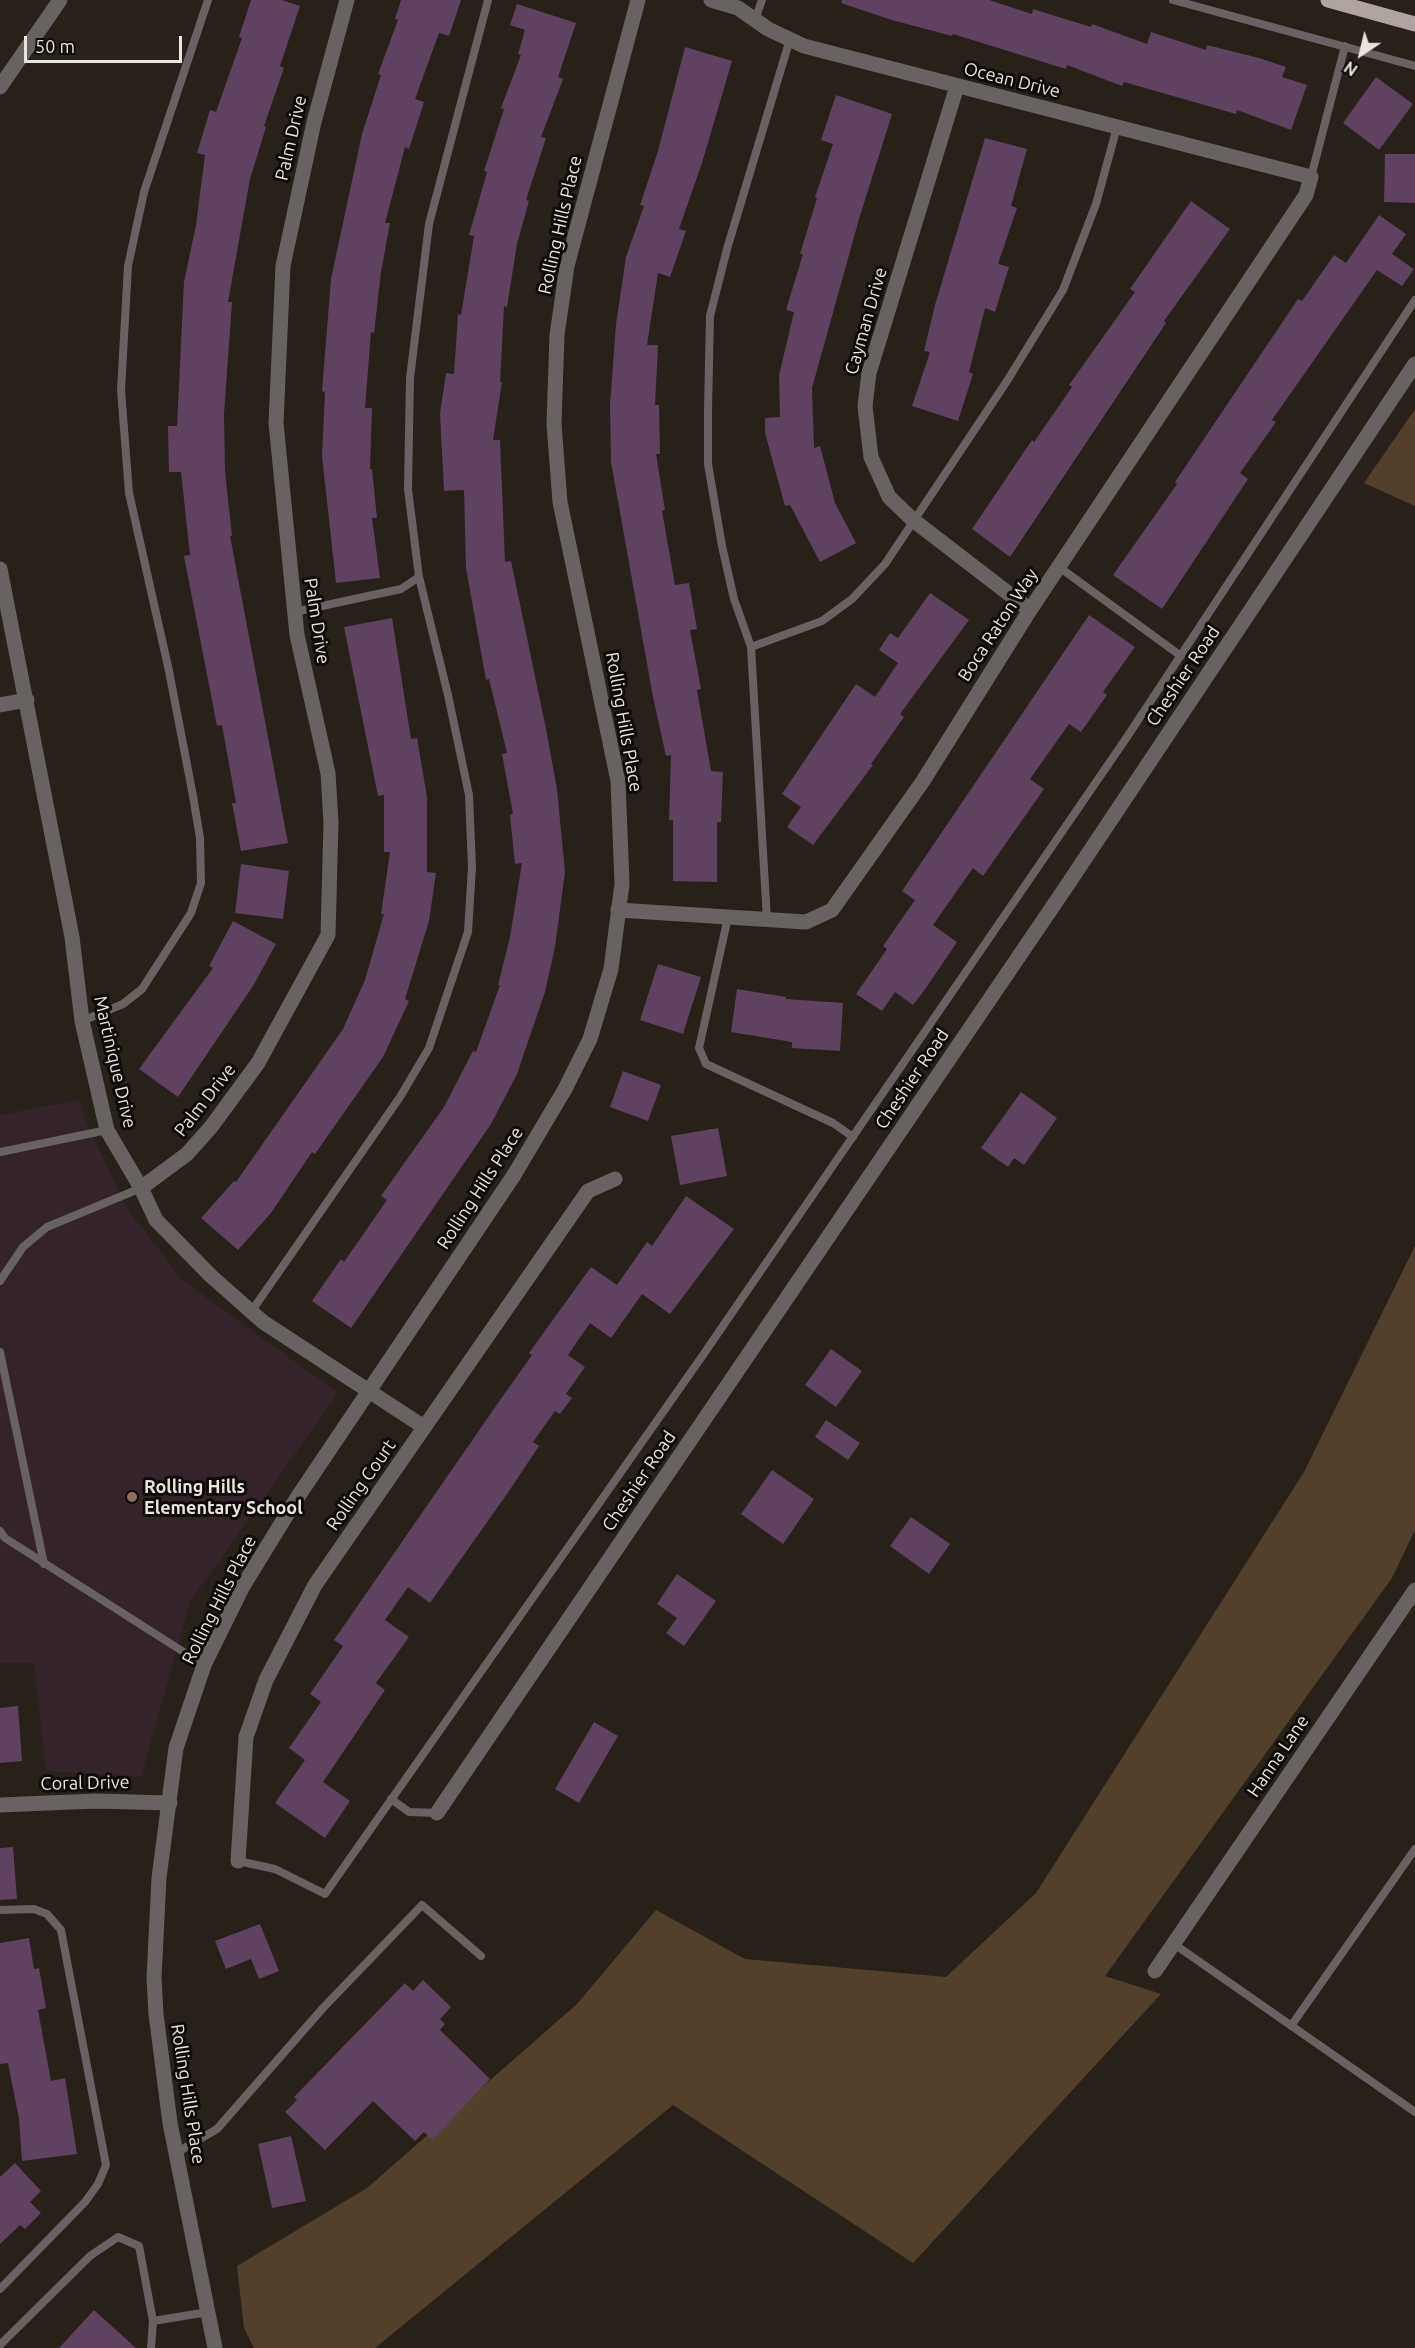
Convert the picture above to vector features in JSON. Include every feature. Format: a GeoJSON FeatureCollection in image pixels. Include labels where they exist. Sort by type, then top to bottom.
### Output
{"type":"FeatureCollection","features":[{"type":"Feature","properties":{"kind":"main road"},"geometry":{"type":"LineString","coordinates":[[1328,0],[1415,24]]}},
{"type":"Feature","properties":{"kind":"street"},"geometry":{"type":"LineString","coordinates":[[0,87],[60,0]]}},
{"type":"Feature","properties":{"kind":"street","name":"Palm Drive"},"geometry":{"type":"LineString","coordinates":[[141,1188],[187,1154],[252,1072],[328,934],[331,833],[328,773],[297,635],[276,423],[283,266],[314,122],[346,0]]}},
{"type":"Feature","properties":{"kind":"street","name":"Rolling Hills Place"},"geometry":{"type":"LineString","coordinates":[[215,2348],[176,2153],[159,2036],[154,1978],[159,1878],[176,1748],[204,1665],[243,1586],[297,1498],[514,1175],[565,1089],[590,1039],[610,969],[622,884],[618,781],[560,502],[554,424],[557,335],[567,266],[638,0]]}},
{"type":"Feature","properties":{"kind":"street","name":"Ocean Drive"},"geometry":{"type":"LineString","coordinates":[[711,0],[738,8],[755,20],[804,46],[1311,177]]}},
{"type":"Feature","properties":{"kind":"street","name":"Cayman Drive"},"geometry":{"type":"LineString","coordinates":[[957,86],[870,373],[866,406],[871,457],[889,496],[913,520],[1030,610]]}},
{"type":"Feature","properties":{"kind":"street","name":"Boca Raton Way"},"geometry":{"type":"LineString","coordinates":[[618,910],[806,922],[832,910],[922,781],[1030,610],[1306,195],[1311,177]]}},
{"type":"Feature","properties":{"kind":"street","name":"Cheshier Road"},"geometry":{"type":"LineString","coordinates":[[437,1813],[1066,887],[1415,364]]}},
{"type":"Feature","properties":{"kind":"street","name":"Martinique Drive"},"geometry":{"type":"LineString","coordinates":[[0,568],[72,937],[82,1021],[107,1130],[141,1188],[156,1220],[211,1276],[252,1312],[424,1427]]}},
{"type":"Feature","properties":{"kind":"street"},"geometry":{"type":"LineString","coordinates":[[0,705],[27,700]]}},
{"type":"Feature","properties":{"kind":"street","name":"Rolling Court"},"geometry":{"type":"LineString","coordinates":[[238,1862],[246,1737],[266,1680],[315,1585],[588,1191],[615,1179]]}},
{"type":"Feature","properties":{"kind":"street","name":"Hanna Lane"},"geometry":{"type":"LineString","coordinates":[[1155,1971],[1415,1590]]}},
{"type":"Feature","properties":{"kind":"street","name":"Coral Drive"},"geometry":{"type":"LineString","coordinates":[[0,1805],[96,1801],[170,1803]]}},
{"type":"Feature","properties":{"kind":"lane"},"geometry":{"type":"LineString","coordinates":[[82,1021],[123,1004],[142,989],[191,913],[201,882],[200,838],[193,796],[169,671],[129,493],[121,390],[128,266],[144,192],[208,0]]}},
{"type":"Feature","properties":{"kind":"lane"},"geometry":{"type":"LineString","coordinates":[[252,1312],[400,1097],[429,1048],[468,932],[472,867],[469,795],[448,695],[419,577],[408,489],[410,378],[417,302],[429,224],[476,38],[488,0]]}},
{"type":"Feature","properties":{"kind":"lane"},"geometry":{"type":"LineString","coordinates":[[755,20],[762,0]]}},
{"type":"Feature","properties":{"kind":"lane"},"geometry":{"type":"LineString","coordinates":[[1173,0],[1415,66]]}},
{"type":"Feature","properties":{"kind":"lane"},"geometry":{"type":"LineString","coordinates":[[768,920],[752,647],[734,599],[708,464],[710,316],[727,249],[789,39]]}},
{"type":"Feature","properties":{"kind":"lane"},"geometry":{"type":"LineString","coordinates":[[1311,177],[1345,46]]}},
{"type":"Feature","properties":{"kind":"lane"},"geometry":{"type":"LineString","coordinates":[[752,647],[822,621],[852,599],[885,564],[1007,381],[1063,290],[1096,204],[1117,127]]}},
{"type":"Feature","properties":{"kind":"lane"},"geometry":{"type":"LineString","coordinates":[[238,1862],[275,1869],[325,1894],[853,1137],[1181,656],[1415,300]]}},
{"type":"Feature","properties":{"kind":"lane"},"geometry":{"type":"LineString","coordinates":[[1059,567],[1181,656]]}},
{"type":"Feature","properties":{"kind":"lane"},"geometry":{"type":"LineString","coordinates":[[294,612],[401,589],[419,577]]}},
{"type":"Feature","properties":{"kind":"lane"},"geometry":{"type":"LineString","coordinates":[[728,917],[699,1048],[706,1064],[833,1123],[853,1137]]}},
{"type":"Feature","properties":{"kind":"lane"},"geometry":{"type":"LineString","coordinates":[[1,1153],[107,1130]]}},
{"type":"Feature","properties":{"kind":"lane"},"geometry":{"type":"LineString","coordinates":[[0,1281],[23,1247],[46,1227],[141,1188]]}},
{"type":"Feature","properties":{"kind":"lane"},"geometry":{"type":"LineString","coordinates":[[0,1352],[44,1564]]}},
{"type":"Feature","properties":{"kind":"lane"},"geometry":{"type":"LineString","coordinates":[[0,1532],[4,1538],[204,1665]]}},
{"type":"Feature","properties":{"kind":"lane"},"geometry":{"type":"LineString","coordinates":[[391,1799],[409,1812],[437,1813]]}},
{"type":"Feature","properties":{"kind":"lane"},"geometry":{"type":"LineString","coordinates":[[1291,2026],[1415,1849]]}},
{"type":"Feature","properties":{"kind":"lane"},"geometry":{"type":"LineString","coordinates":[[176,2153],[217,2129],[323,2008],[422,1905],[481,1956]]}},
{"type":"Feature","properties":{"kind":"lane"},"geometry":{"type":"LineString","coordinates":[[0,1910],[34,1909],[47,1914],[61,1930],[106,2165],[98,2184],[85,2202],[0,2289]]}},
{"type":"Feature","properties":{"kind":"lane"},"geometry":{"type":"LineString","coordinates":[[1174,1944],[1415,2112]]}},
{"type":"Feature","properties":{"kind":"lane"},"geometry":{"type":"LineString","coordinates":[[0,2345],[90,2256],[118,2237],[139,2246],[153,2321],[151,2348]]}},
{"type":"Feature","properties":{"kind":"lane"},"geometry":{"type":"LineString","coordinates":[[153,2321],[208,2312]]}},
{"type":"Feature","properties":{"kind":"shaded area"},"geometry":{"type":"Polygon","coordinates":[[[1415,409],[1415,506],[1364,483],[1415,409]]]}},
{"type":"Feature","properties":{"kind":"shaded area","name":"Rolling Hills Elementary School"},"geometry":{"type":"Polygon","coordinates":[[[79,1100],[87,1124],[126,1207],[182,1280],[338,1393],[190,1602],[141,1777],[46,1771],[34,1663],[0,1663],[0,1115],[79,1100]]]}},
{"type":"Feature","properties":{"kind":"shaded area"},"geometry":{"type":"Polygon","coordinates":[[[1415,1246],[1415,1530],[1392,1578],[1105,1976],[1161,1994],[913,2263],[673,2105],[375,2348],[254,2348],[244,2328],[237,2266],[367,2188],[577,2004],[656,1910],[745,1959],[946,1977],[1036,1893],[1304,1472],[1415,1246]]]}},
{"type":"Feature","properties":{"kind":"building"},"geometry":{"type":"Polygon","coordinates":[[[251,0],[282,0],[300,6],[280,66],[284,68],[264,126],[266,127],[250,179],[228,302],[232,302],[224,414],[225,472],[232,536],[230,536],[288,843],[241,851],[232,803],[236,803],[222,725],[217,726],[184,556],[190,555],[181,472],[169,472],[168,426],[177,426],[184,282],[196,225],[205,155],[197,153],[210,110],[216,112],[242,38],[239,37],[251,0]]]}},
{"type":"Feature","properties":{"kind":"building"},"geometry":{"type":"Polygon","coordinates":[[[401,0],[461,0],[449,36],[439,33],[415,99],[424,102],[409,149],[405,147],[385,223],[390,223],[381,272],[374,333],[371,332],[365,408],[372,408],[370,469],[372,469],[377,518],[372,518],[380,578],[336,583],[322,456],[325,392],[322,391],[331,279],[362,134],[381,75],[378,74],[398,20],[395,19],[401,0]]]}},
{"type":"Feature","properties":{"kind":"building"},"geometry":{"type":"Polygon","coordinates":[[[842,0],[989,0],[1032,14],[1033,9],[1091,27],[1092,24],[1147,44],[1151,32],[1206,50],[1207,45],[1259,58],[1286,67],[1282,77],[1307,85],[1291,130],[1237,110],[1236,114],[1124,82],[1122,86],[1067,65],[1066,69],[953,34],[952,36],[892,20],[841,3],[842,0]]]}},
{"type":"Feature","properties":{"kind":"building"},"geometry":{"type":"Polygon","coordinates":[[[517,4],[576,23],[558,77],[563,79],[541,137],[546,138],[526,200],[529,201],[517,244],[507,307],[504,306],[500,382],[502,382],[493,440],[500,440],[505,562],[511,561],[546,729],[557,789],[565,872],[555,947],[545,992],[517,1074],[491,1124],[351,1328],[312,1301],[341,1259],[344,1262],[387,1200],[381,1196],[444,1107],[473,1051],[476,1052],[500,985],[498,985],[510,937],[522,863],[515,864],[510,815],[513,814],[502,754],[507,753],[489,679],[486,680],[466,568],[464,490],[444,491],[440,413],[446,373],[454,374],[458,314],[461,315],[474,236],[469,235],[487,172],[484,171],[504,109],[501,108],[521,55],[518,54],[525,30],[510,25],[517,4]]]}},
{"type":"Feature","properties":{"kind":"building"},"geometry":{"type":"Polygon","coordinates":[[[685,47],[732,61],[702,163],[679,229],[686,231],[670,277],[658,273],[647,345],[658,345],[655,405],[659,405],[660,454],[656,454],[665,510],[662,511],[675,585],[689,583],[697,629],[690,630],[701,689],[697,690],[711,771],[723,772],[721,822],[717,822],[717,882],[673,881],[673,820],[669,820],[671,755],[666,756],[653,697],[611,462],[610,405],[616,324],[626,257],[644,206],[640,205],[658,151],[685,47]]]}},
{"type":"Feature","properties":{"kind":"building"},"geometry":{"type":"Polygon","coordinates":[[[1376,77],[1413,104],[1379,150],[1343,123],[1376,77]]]}},
{"type":"Feature","properties":{"kind":"building"},"geometry":{"type":"Polygon","coordinates":[[[836,95],[892,114],[859,219],[812,388],[814,448],[820,446],[835,503],[856,543],[820,562],[790,505],[785,506],[765,433],[765,418],[780,417],[779,375],[794,312],[786,310],[803,254],[800,254],[817,198],[815,197],[833,144],[821,140],[836,95]]]}},
{"type":"Feature","properties":{"kind":"building"},"geometry":{"type":"Polygon","coordinates":[[[985,138],[1027,149],[1011,206],[1017,208],[998,264],[1009,267],[995,312],[985,308],[969,372],[973,374],[958,421],[912,406],[930,352],[924,351],[935,305],[985,138]]]}},
{"type":"Feature","properties":{"kind":"building"},"geometry":{"type":"Polygon","coordinates":[[[1385,154],[1415,154],[1415,203],[1384,202],[1385,154]]]}},
{"type":"Feature","properties":{"kind":"building"},"geometry":{"type":"Polygon","coordinates":[[[1191,201],[1230,229],[1164,321],[1166,323],[1010,557],[972,529],[1032,440],[1034,442],[1072,387],[1069,385],[1135,292],[1130,289],[1191,201]]]}},
{"type":"Feature","properties":{"kind":"building"},"geometry":{"type":"Polygon","coordinates":[[[1379,215],[1406,234],[1392,254],[1414,269],[1402,286],[1377,270],[1272,420],[1276,422],[1240,473],[1248,479],[1162,609],[1113,575],[1177,484],[1175,482],[1298,299],[1302,301],[1334,255],[1346,263],[1379,215]]]}},
{"type":"Feature","properties":{"kind":"building"},"geometry":{"type":"Polygon","coordinates":[[[930,593],[969,620],[900,714],[904,717],[871,764],[873,765],[813,845],[787,827],[801,807],[782,794],[856,684],[875,697],[898,663],[879,650],[890,633],[898,638],[930,593]]]}},
{"type":"Feature","properties":{"kind":"building"},"geometry":{"type":"Polygon","coordinates":[[[1089,615],[1135,647],[1103,692],[1107,695],[1081,732],[1069,724],[1030,779],[1044,789],[983,876],[973,868],[933,925],[957,942],[926,988],[913,1005],[895,992],[882,1011],[856,994],[887,949],[883,946],[915,900],[902,891],[1089,615]]]}},
{"type":"Feature","properties":{"kind":"building"},"geometry":{"type":"Polygon","coordinates":[[[392,618],[411,739],[417,738],[427,797],[427,872],[436,873],[429,921],[405,999],[409,1001],[383,1057],[315,1154],[312,1152],[271,1213],[238,1250],[201,1218],[234,1181],[236,1182],[343,1029],[365,980],[384,914],[381,914],[390,852],[384,852],[384,795],[378,796],[344,627],[392,618]]]}},
{"type":"Feature","properties":{"kind":"building"},"geometry":{"type":"Polygon","coordinates":[[[241,864],[289,871],[283,919],[235,913],[241,864]]]}},
{"type":"Feature","properties":{"kind":"building"},"geometry":{"type":"Polygon","coordinates":[[[233,921],[276,944],[253,986],[178,1097],[139,1069],[213,968],[209,966],[233,921]]]}},
{"type":"Feature","properties":{"kind":"building"},"geometry":{"type":"Polygon","coordinates":[[[658,964],[701,977],[683,1034],[640,1020],[658,964]]]}},
{"type":"Feature","properties":{"kind":"building"},"geometry":{"type":"Polygon","coordinates":[[[737,989],[786,997],[786,999],[843,1003],[840,1051],[792,1048],[792,1042],[731,1032],[737,989]]]}},
{"type":"Feature","properties":{"kind":"building"},"geometry":{"type":"Polygon","coordinates":[[[623,1071],[661,1085],[648,1121],[610,1107],[623,1071]]]}},
{"type":"Feature","properties":{"kind":"building"},"geometry":{"type":"Polygon","coordinates":[[[1021,1092],[1057,1118],[1024,1165],[1014,1158],[1008,1167],[981,1148],[1021,1092]]]}},
{"type":"Feature","properties":{"kind":"building"},"geometry":{"type":"Polygon","coordinates":[[[718,1128],[727,1176],[680,1185],[671,1136],[718,1128]]]}},
{"type":"Feature","properties":{"kind":"building"},"geometry":{"type":"Polygon","coordinates":[[[686,1196],[734,1229],[670,1314],[642,1294],[611,1338],[590,1323],[568,1355],[585,1367],[566,1394],[572,1398],[560,1414],[555,1411],[533,1442],[539,1446],[509,1491],[430,1603],[408,1587],[385,1620],[409,1637],[376,1683],[385,1690],[323,1782],[350,1801],[325,1838],[275,1803],[305,1760],[289,1748],[321,1702],[310,1694],[343,1646],[334,1640],[532,1355],[529,1353],[591,1267],[617,1285],[647,1242],[652,1246],[686,1196]]]}},
{"type":"Feature","properties":{"kind":"building"},"geometry":{"type":"Polygon","coordinates":[[[831,1349],[862,1371],[836,1407],[805,1385],[831,1349]]]}},
{"type":"Feature","properties":{"kind":"building"},"geometry":{"type":"Polygon","coordinates":[[[826,1420],[860,1443],[848,1460],[815,1437],[826,1420]]]}},
{"type":"Feature","properties":{"kind":"building"},"geometry":{"type":"Polygon","coordinates":[[[772,1470],[814,1499],[783,1544],[741,1514],[772,1470]]]}},
{"type":"Feature","properties":{"kind":"building"},"geometry":{"type":"Polygon","coordinates":[[[911,1517],[950,1544],[929,1574],[890,1546],[911,1517]]]}},
{"type":"Feature","properties":{"kind":"building"},"geometry":{"type":"Polygon","coordinates":[[[677,1574],[716,1601],[684,1646],[666,1633],[677,1618],[657,1604],[677,1574]]]}},
{"type":"Feature","properties":{"kind":"building"},"geometry":{"type":"Polygon","coordinates":[[[18,1706],[22,1761],[0,1763],[0,1708],[18,1706]]]}},
{"type":"Feature","properties":{"kind":"building"},"geometry":{"type":"Polygon","coordinates":[[[594,1722],[618,1736],[579,1803],[555,1789],[594,1722]]]}},
{"type":"Feature","properties":{"kind":"building"},"geometry":{"type":"Polygon","coordinates":[[[13,1847],[17,1899],[0,1900],[0,1848],[13,1847]]]}},
{"type":"Feature","properties":{"kind":"building"},"geometry":{"type":"Polygon","coordinates":[[[260,1924],[279,1971],[259,1979],[251,1959],[226,1969],[215,1941],[260,1924]]]}},
{"type":"Feature","properties":{"kind":"building"},"geometry":{"type":"Polygon","coordinates":[[[29,1938],[34,1969],[39,1968],[46,2008],[38,2010],[51,2081],[65,2078],[77,2154],[22,2161],[19,2119],[8,2063],[0,2064],[0,1943],[29,1938]]]}},
{"type":"Feature","properties":{"kind":"building"},"geometry":{"type":"Polygon","coordinates":[[[423,1980],[451,2007],[440,2019],[445,2024],[440,2030],[490,2079],[432,2140],[424,2132],[415,2141],[373,2101],[325,2150],[285,2112],[297,2100],[294,2097],[405,1983],[413,1991],[423,1980]]]}},
{"type":"Feature","properties":{"kind":"building"},"geometry":{"type":"Polygon","coordinates":[[[291,2136],[306,2201],[272,2208],[258,2144],[291,2136]]]}},
{"type":"Feature","properties":{"kind":"building"},"geometry":{"type":"Polygon","coordinates":[[[15,2163],[41,2191],[30,2202],[41,2213],[25,2229],[20,2225],[0,2244],[0,2177],[15,2163]]]}},
{"type":"Feature","properties":{"kind":"building"},"geometry":{"type":"Polygon","coordinates":[[[94,2310],[136,2348],[59,2348],[94,2310]]]}},
{"type":"Feature","properties":{"kind":"place","name":"Rolling Hills Elementary School"},"geometry":{"type":"Point","coordinates":[132,1497]}}]}
